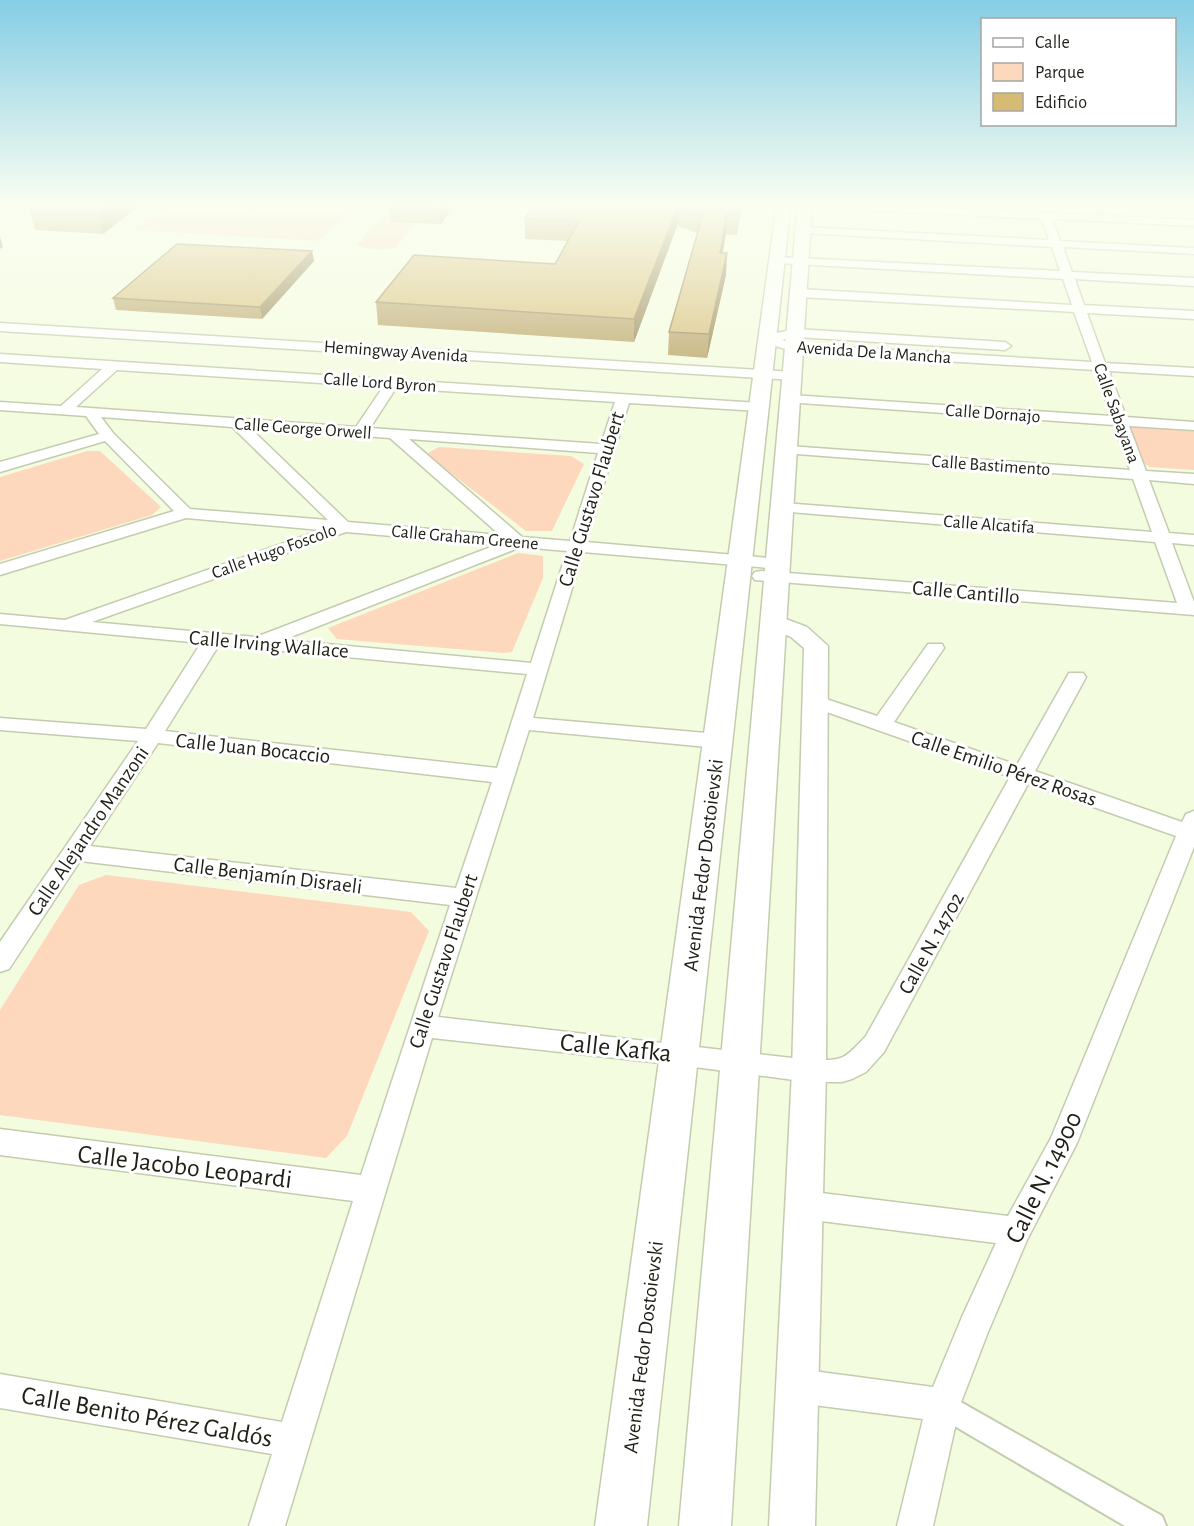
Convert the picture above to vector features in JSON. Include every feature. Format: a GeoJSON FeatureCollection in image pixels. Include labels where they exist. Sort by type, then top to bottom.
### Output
{"type":"FeatureCollection","features":[{"type":"Feature","properties":{"kind":"main road","name":"Avenida Fedor Dostoievski"},"geometry":{"type":"LineString","coordinates":[[786,340],[788,274]]}},
{"type":"Feature","properties":{"kind":"main road","name":"Avenida Fedor Dostoievski"},"geometry":{"type":"LineString","coordinates":[[621,1526],[759,407],[778,375],[799,293],[793,274]]}},
{"type":"Feature","properties":{"kind":"main road","name":"Avenida Fedor Dostoievski"},"geometry":{"type":"LineString","coordinates":[[705,1526],[788,450],[791,399],[778,375]]}},
{"type":"Feature","properties":{"kind":"street"},"geometry":{"type":"LineString","coordinates":[[1052,274],[1194,282]]}},
{"type":"Feature","properties":{"kind":"street","name":"Calle Sabayana"},"geometry":{"type":"LineString","coordinates":[[1067,275],[1162,537],[1191,610]]}},
{"type":"Feature","properties":{"kind":"street"},"geometry":{"type":"LineString","coordinates":[[799,293],[1194,315]]}},
{"type":"Feature","properties":{"kind":"street","name":"Hemingway Avenida"},"geometry":{"type":"LineString","coordinates":[[0,327],[778,375]]}},
{"type":"Feature","properties":{"kind":"street","name":"Avenida De la Mancha"},"geometry":{"type":"LineString","coordinates":[[786,340],[1014,346]]}},
{"type":"Feature","properties":{"kind":"street","name":"Avenida De la Mancha"},"geometry":{"type":"LineString","coordinates":[[786,340],[1194,372]]}},
{"type":"Feature","properties":{"kind":"street","name":"Calle Lord Byron"},"geometry":{"type":"LineString","coordinates":[[0,358],[759,407]]}},
{"type":"Feature","properties":{"kind":"street"},"geometry":{"type":"LineString","coordinates":[[64,411],[112,366]]}},
{"type":"Feature","properties":{"kind":"street"},"geometry":{"type":"LineString","coordinates":[[360,432],[392,382]]}},
{"type":"Feature","properties":{"kind":"street","name":"Calle Gustavo Flaubert"},"geometry":{"type":"LineString","coordinates":[[267,1526],[422,1026],[505,776],[537,669],[578,547],[605,449],[623,398]]}},
{"type":"Feature","properties":{"kind":"street","name":"Calle Dornajo"},"geometry":{"type":"LineString","coordinates":[[791,399],[1194,426]]}},
{"type":"Feature","properties":{"kind":"street","name":"Calle George Orwell"},"geometry":{"type":"LineString","coordinates":[[0,406],[605,449]]}},
{"type":"Feature","properties":{"kind":"street"},"geometry":{"type":"LineString","coordinates":[[0,414],[22,408]]}},
{"type":"Feature","properties":{"kind":"street"},"geometry":{"type":"LineString","coordinates":[[90,412],[108,436],[185,513]]}},
{"type":"Feature","properties":{"kind":"street","name":"Calle Hugo Foscolo"},"geometry":{"type":"LineString","coordinates":[[65,626],[344,527],[236,423]]}},
{"type":"Feature","properties":{"kind":"street"},"geometry":{"type":"LineString","coordinates":[[256,644],[519,542],[394,434]]}},
{"type":"Feature","properties":{"kind":"street"},"geometry":{"type":"LineString","coordinates":[[0,467],[108,436]]}},
{"type":"Feature","properties":{"kind":"street","name":"Calle Bastimento"},"geometry":{"type":"LineString","coordinates":[[788,450],[1194,479]]}},
{"type":"Feature","properties":{"kind":"street","name":"Calle Alcatifa"},"geometry":{"type":"LineString","coordinates":[[784,508],[1194,540]]}},
{"type":"Feature","properties":{"kind":"street","name":"Calle Graham Greene"},"geometry":{"type":"LineString","coordinates":[[0,570],[185,513],[578,547],[739,567]]}},
{"type":"Feature","properties":{"kind":"street","name":"Calle Cantillo"},"geometry":{"type":"LineString","coordinates":[[739,567],[1191,610]]}},
{"type":"Feature","properties":{"kind":"street","name":"Calle Irving Wallace"},"geometry":{"type":"LineString","coordinates":[[0,619],[537,669]]}},
{"type":"Feature","properties":{"kind":"street"},"geometry":{"type":"LineString","coordinates":[[775,622],[799,632],[816,646],[809,1071],[792,1526]]}},
{"type":"Feature","properties":{"kind":"street","name":"Calle Alejandro Manzoni"},"geometry":{"type":"LineString","coordinates":[[0,962],[152,736],[213,639]]}},
{"type":"Feature","properties":{"kind":"street"},"geometry":{"type":"LineString","coordinates":[[881,724],[935,648]]}},
{"type":"Feature","properties":{"kind":"street","name":"Calle N. 14702"},"geometry":{"type":"LineString","coordinates":[[809,1071],[842,1071],[857,1064],[875,1044],[1076,677]]}},
{"type":"Feature","properties":{"kind":"street","name":"Calle Emilio Pérez Rosas"},"geometry":{"type":"LineString","coordinates":[[814,701],[1023,774],[1192,829]]}},
{"type":"Feature","properties":{"kind":"street"},"geometry":{"type":"LineString","coordinates":[[521,723],[718,741]]}},
{"type":"Feature","properties":{"kind":"street","name":"Calle Juan Bocaccio"},"geometry":{"type":"LineString","coordinates":[[0,724],[152,736],[505,776]]}},
{"type":"Feature","properties":{"kind":"street","name":"Calle N. 14900"},"geometry":{"type":"LineString","coordinates":[[915,1526],[943,1405],[973,1328],[1016,1231],[1063,1143],[1192,829]]}},
{"type":"Feature","properties":{"kind":"street","name":"Calle Benjamín Disraeli"},"geometry":{"type":"LineString","coordinates":[[74,852],[463,898]]}},
{"type":"Feature","properties":{"kind":"street","name":"Calle Kafka"},"geometry":{"type":"LineString","coordinates":[[422,1026],[741,1061],[809,1071]]}},
{"type":"Feature","properties":{"kind":"street","name":"Calle Jacobo Leopardi"},"geometry":{"type":"LineString","coordinates":[[0,1142],[371,1190]]}},
{"type":"Feature","properties":{"kind":"street"},"geometry":{"type":"LineString","coordinates":[[805,1205],[1016,1231]]}},
{"type":"Feature","properties":{"kind":"street"},"geometry":{"type":"LineString","coordinates":[[798,1386],[943,1405],[1152,1526]]}},
{"type":"Feature","properties":{"kind":"street","name":"Calle Benito Pérez Galdós"},"geometry":{"type":"LineString","coordinates":[[0,1391],[293,1442]]}},
{"type":"Feature","properties":{"kind":"green space"},"geometry":{"type":"Polygon","coordinates":[[[1133,424],[1194,428],[1194,470],[1150,467],[1143,463],[1130,427],[1133,424]]]}},
{"type":"Feature","properties":{"kind":"green space"},"geometry":{"type":"Polygon","coordinates":[[[439,447],[571,456],[584,464],[552,531],[526,531],[426,454],[439,447]]]}},
{"type":"Feature","properties":{"kind":"green space"},"geometry":{"type":"Polygon","coordinates":[[[87,451],[100,451],[161,507],[152,515],[0,561],[0,477],[87,451]]]}},
{"type":"Feature","properties":{"kind":"green space"},"geometry":{"type":"Polygon","coordinates":[[[518,553],[543,556],[543,578],[512,652],[337,639],[328,628],[518,553]]]}},
{"type":"Feature","properties":{"kind":"green space"},"geometry":{"type":"Polygon","coordinates":[[[106,875],[411,912],[429,931],[347,1136],[326,1158],[0,1115],[0,1010],[79,885],[106,875]]]}},
{"type":"Feature","properties":{"kind":"building"},"geometry":{"type":"Polygon","coordinates":[[[141,274],[290,274],[260,307],[113,298],[141,274]]]}},
{"type":"Feature","properties":{"kind":"building"},"geometry":{"type":"Polygon","coordinates":[[[398,274],[651,274],[634,319],[376,302],[398,274]]]}},
{"type":"Feature","properties":{"kind":"building"},"geometry":{"type":"Polygon","coordinates":[[[686,274],[722,274],[709,334],[669,332],[686,274]]]}}]}
